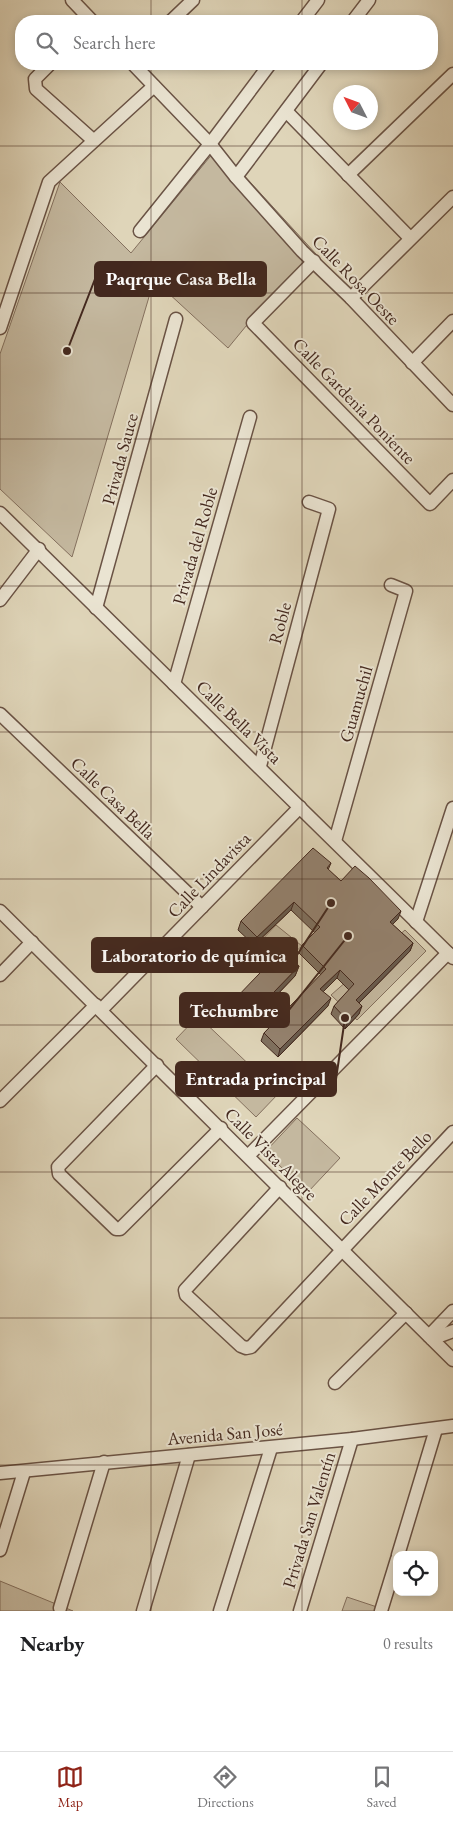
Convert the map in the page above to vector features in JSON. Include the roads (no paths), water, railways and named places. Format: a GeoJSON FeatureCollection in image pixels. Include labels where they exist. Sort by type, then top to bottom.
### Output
{"type":"FeatureCollection","features":[{"type":"Feature","properties":{"kind":"street"},"geometry":{"type":"LineString","coordinates":[[72,0],[86,15]]}},
{"type":"Feature","properties":{"kind":"street"},"geometry":{"type":"LineString","coordinates":[[177,15],[193,0]]}},
{"type":"Feature","properties":{"kind":"street"},"geometry":{"type":"LineString","coordinates":[[307,15],[318,0]]}},
{"type":"Feature","properties":{"kind":"street"},"geometry":{"type":"LineString","coordinates":[[358,15],[369,0]]}},
{"type":"Feature","properties":{"kind":"street"},"geometry":{"type":"LineString","coordinates":[[44,70],[35,79],[36,89],[93,140]]}},
{"type":"Feature","properties":{"kind":"street"},"geometry":{"type":"LineString","coordinates":[[139,70],[210,144]]}},
{"type":"Feature","properties":{"kind":"street"},"geometry":{"type":"LineString","coordinates":[[140,231],[210,144],[266,70]]}},
{"type":"Feature","properties":{"kind":"street"},"geometry":{"type":"LineString","coordinates":[[236,178],[317,70]]}},
{"type":"Feature","properties":{"kind":"street"},"geometry":{"type":"LineString","coordinates":[[348,175],[453,74]]}},
{"type":"Feature","properties":{"kind":"street"},"geometry":{"type":"LineString","coordinates":[[0,328],[49,182],[154,86]]}},
{"type":"Feature","properties":{"kind":"street"},"geometry":{"type":"LineString","coordinates":[[286,111],[410,238]]}},
{"type":"Feature","properties":{"kind":"street","name":"Calle Rosa Oeste"},"geometry":{"type":"LineString","coordinates":[[210,144],[236,178],[453,406]]}},
{"type":"Feature","properties":{"kind":"street"},"geometry":{"type":"LineString","coordinates":[[351,298],[453,197]]}},
{"type":"Feature","properties":{"kind":"street","name":"Calle Gardenia Poniente"},"geometry":{"type":"LineString","coordinates":[[314,261],[253,323],[430,504],[453,480]]}},
{"type":"Feature","properties":{"kind":"street","name":"Privada Sauce"},"geometry":{"type":"LineString","coordinates":[[96,608],[176,319]]}},
{"type":"Feature","properties":{"kind":"street"},"geometry":{"type":"LineString","coordinates":[[412,363],[453,321]]}},
{"type":"Feature","properties":{"kind":"street","name":"Privada del Roble"},"geometry":{"type":"LineString","coordinates":[[174,684],[250,417]]}},
{"type":"Feature","properties":{"kind":"street","name":"Roble"},"geometry":{"type":"LineString","coordinates":[[260,766],[329,509],[309,502]]}},
{"type":"Feature","properties":{"kind":"street","name":"Calle Bella Vista"},"geometry":{"type":"LineString","coordinates":[[0,513],[260,766],[451,956]]}},
{"type":"Feature","properties":{"kind":"street"},"geometry":{"type":"LineString","coordinates":[[0,600],[39,549]]}},
{"type":"Feature","properties":{"kind":"street","name":"Guamuchil"},"geometry":{"type":"LineString","coordinates":[[335,841],[406,591],[391,585]]}},
{"type":"Feature","properties":{"kind":"street","name":"Calle Casa Bella"},"geometry":{"type":"LineString","coordinates":[[0,714],[202,907]]}},
{"type":"Feature","properties":{"kind":"street","name":"Calle Lindavista"},"geometry":{"type":"LineString","coordinates":[[0,1101],[202,907],[300,807]]}},
{"type":"Feature","properties":{"kind":"street"},"geometry":{"type":"LineString","coordinates":[[416,922],[453,808]]}},
{"type":"Feature","properties":{"kind":"street","name":"Calle Vista Alegre"},"geometry":{"type":"LineString","coordinates":[[0,911],[453,1360]]}},
{"type":"Feature","properties":{"kind":"street"},"geometry":{"type":"LineString","coordinates":[[0,975],[32,942]]}},
{"type":"Feature","properties":{"kind":"street"},"geometry":{"type":"LineString","coordinates":[[248,1156],[451,956]]}},
{"type":"Feature","properties":{"kind":"street"},"geometry":{"type":"LineString","coordinates":[[157,1066],[57,1171],[116,1229],[120,1229],[221,1128]]}},
{"type":"Feature","properties":{"kind":"street","name":"Calle Monte Bello"},"geometry":{"type":"LineString","coordinates":[[280,1187],[185,1290],[200,1308],[241,1346],[246,1348],[251,1347],[453,1132]]}},
{"type":"Feature","properties":{"kind":"street"},"geometry":{"type":"LineString","coordinates":[[431,1338],[453,1312]]}},
{"type":"Feature","properties":{"kind":"street"},"geometry":{"type":"LineString","coordinates":[[335,1384],[406,1313]]}},
{"type":"Feature","properties":{"kind":"street"},"geometry":{"type":"LineString","coordinates":[[431,1338],[453,1331]]}},
{"type":"Feature","properties":{"kind":"street","name":"Avenida San José"},"geometry":{"type":"LineString","coordinates":[[0,1473],[189,1454],[271,1448],[453,1426]]}},
{"type":"Feature","properties":{"kind":"street"},"geometry":{"type":"LineString","coordinates":[[399,1551],[436,1429]]}},
{"type":"Feature","properties":{"kind":"street","name":"Privada San Valentín"},"geometry":{"type":"LineString","coordinates":[[300,1611],[352,1439]]}},
{"type":"Feature","properties":{"kind":"street"},"geometry":{"type":"LineString","coordinates":[[220,1611],[271,1448]]}},
{"type":"Feature","properties":{"kind":"street"},"geometry":{"type":"LineString","coordinates":[[143,1611],[189,1454]]}},
{"type":"Feature","properties":{"kind":"street"},"geometry":{"type":"LineString","coordinates":[[60,1608],[104,1462]]}},
{"type":"Feature","properties":{"kind":"street"},"geometry":{"type":"LineString","coordinates":[[0,1550],[24,1472]]}},
{"type":"Feature","properties":{"kind":"street"},"geometry":{"type":"LineString","coordinates":[[381,1611],[393,1572]]}},
{"type":"Feature","properties":{"kind":"place","name":"Paqrque Casa Bella"},"geometry":{"type":"Point","coordinates":[67,351]}},
{"type":"Feature","properties":{"kind":"place","name":"Laboratorio de química"},"geometry":{"type":"Point","coordinates":[331,903]}},
{"type":"Feature","properties":{"kind":"place","name":"Techumbre"},"geometry":{"type":"Point","coordinates":[348,936]}},
{"type":"Feature","properties":{"kind":"place","name":"Entrada principal"},"geometry":{"type":"Point","coordinates":[345,1018]}}]}
